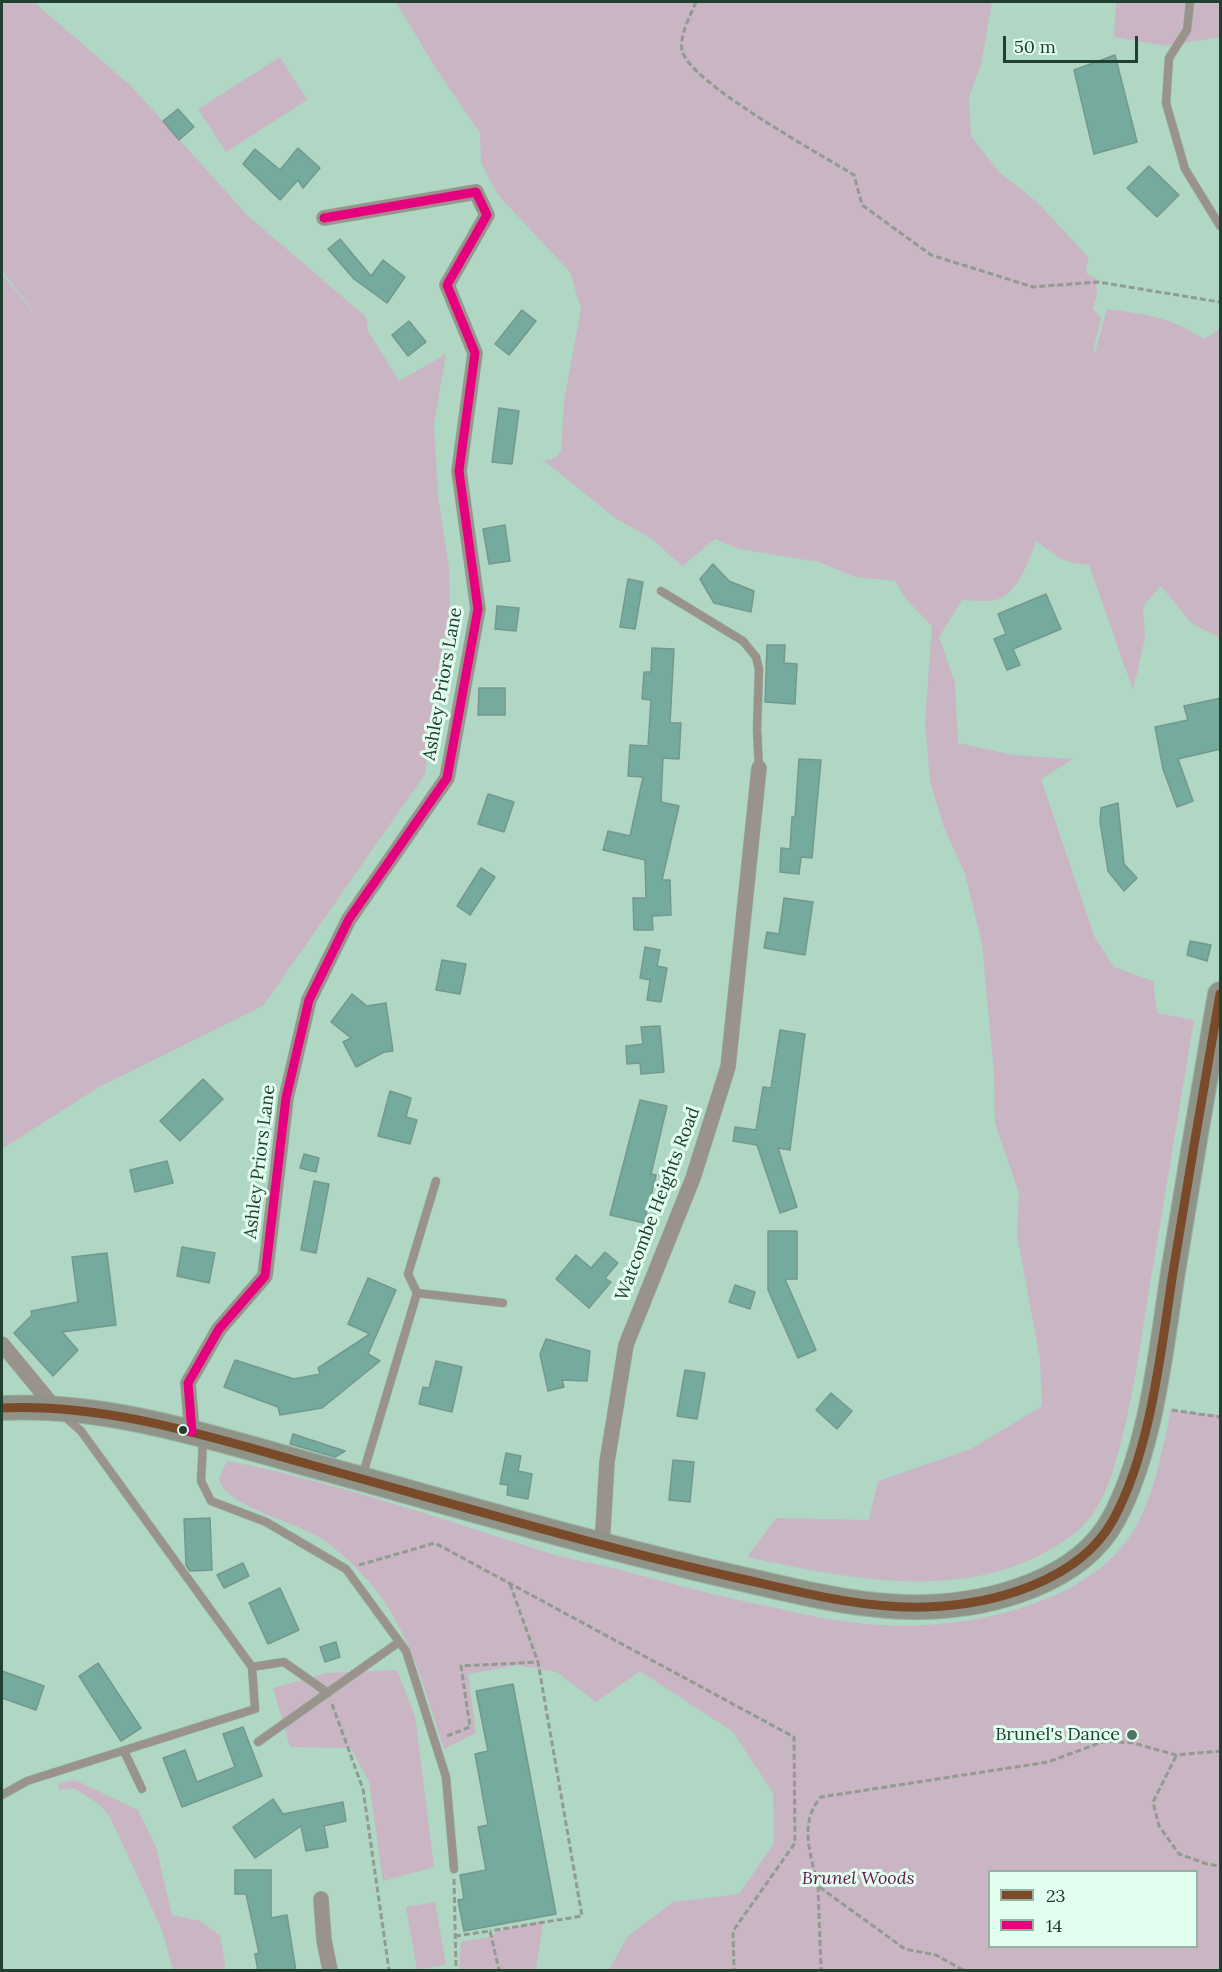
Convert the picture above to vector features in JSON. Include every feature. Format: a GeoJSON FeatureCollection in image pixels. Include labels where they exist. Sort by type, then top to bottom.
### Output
{"type":"FeatureCollection","features":[{"type":"Feature","properties":{"kind":"main road"},"geometry":{"type":"LineString","coordinates":[[2,1408],[54,1407],[98,1412],[198,1433],[602,1546],[851,1603],[924,1607],[965,1604],[995,1598],[1032,1585],[1069,1566],[1103,1536],[1115,1517],[1151,1407],[1195,1133],[1221,994]]}},
{"type":"Feature","properties":{"kind":"street","name":"Ashley Priors Lane"},"geometry":{"type":"LineString","coordinates":[[198,1433],[188,1383],[219,1329],[265,1276],[286,1098],[309,1000],[349,919],[447,778],[478,609],[459,471],[475,353],[447,285],[487,215],[476,192],[324,218]]}},
{"type":"Feature","properties":{"kind":"street","name":"Watcombe Heights Road"},"geometry":{"type":"LineString","coordinates":[[602,1546],[608,1462],[626,1345],[693,1178],[728,1067],[759,768]]}},
{"type":"Feature","properties":{"kind":"street"},"geometry":{"type":"LineString","coordinates":[[2,1344],[54,1407]]}},
{"type":"Feature","properties":{"kind":"street"},"geometry":{"type":"LineString","coordinates":[[321,1899],[324,1940],[330,1971]]}},
{"type":"Feature","properties":{"kind":"lane"},"geometry":{"type":"LineString","coordinates":[[1190,2],[1187,30],[1169,58],[1166,103],[1185,169],[1221,226]]}},
{"type":"Feature","properties":{"kind":"lane"},"geometry":{"type":"LineString","coordinates":[[661,591],[743,641],[756,657],[759,669],[757,720],[759,768]]}},
{"type":"Feature","properties":{"kind":"lane"},"geometry":{"type":"LineString","coordinates":[[361,1478],[417,1293],[408,1274],[436,1181]]}},
{"type":"Feature","properties":{"kind":"lane"},"geometry":{"type":"LineString","coordinates":[[417,1293],[503,1303]]}},
{"type":"Feature","properties":{"kind":"lane"},"geometry":{"type":"LineString","coordinates":[[2,1795],[27,1781],[255,1709],[252,1667],[81,1431],[54,1407]]}},
{"type":"Feature","properties":{"kind":"lane"},"geometry":{"type":"LineString","coordinates":[[198,1433],[201,1481],[212,1501],[266,1522],[346,1569],[406,1651],[446,1777],[454,1869]]}},
{"type":"Feature","properties":{"kind":"lane"},"geometry":{"type":"LineString","coordinates":[[258,1742],[399,1642]]}},
{"type":"Feature","properties":{"kind":"lane"},"geometry":{"type":"LineString","coordinates":[[252,1667],[284,1662],[328,1692]]}},
{"type":"Feature","properties":{"kind":"lane"},"geometry":{"type":"LineString","coordinates":[[124,1751],[142,1789]]}},
{"type":"Feature","properties":{"kind":"path"},"geometry":{"type":"LineString","coordinates":[[696,2],[681,46],[683,56],[693,70],[726,95],[855,175],[862,205],[931,255],[1033,287],[1098,282],[1221,302]]}},
{"type":"Feature","properties":{"kind":"path"},"geometry":{"type":"LineString","coordinates":[[1151,1407],[1221,1417]]}},
{"type":"Feature","properties":{"kind":"path"},"geometry":{"type":"LineString","coordinates":[[346,1569],[435,1543],[794,1737],[795,1843],[733,1931],[734,1971]]}},
{"type":"Feature","properties":{"kind":"path"},"geometry":{"type":"LineString","coordinates":[[455,1936],[582,1916],[538,1662],[509,1583]]}},
{"type":"Feature","properties":{"kind":"path"},"geometry":{"type":"LineString","coordinates":[[435,1741],[470,1727],[461,1666],[538,1662]]}},
{"type":"Feature","properties":{"kind":"path"},"geometry":{"type":"LineString","coordinates":[[328,1692],[363,1789],[389,1971]]}},
{"type":"Feature","properties":{"kind":"path"},"geometry":{"type":"LineString","coordinates":[[821,1971],[818,1886],[807,1834],[811,1808],[821,1797],[1048,1762],[1106,1741],[1133,1743],[1176,1755],[1221,1751]]}},
{"type":"Feature","properties":{"kind":"path"},"geometry":{"type":"LineString","coordinates":[[1176,1755],[1153,1802],[1159,1826],[1179,1854],[1207,1864],[1221,1866]]}},
{"type":"Feature","properties":{"kind":"path"},"geometry":{"type":"LineString","coordinates":[[454,1869],[456,1971]]}},
{"type":"Feature","properties":{"kind":"path"},"geometry":{"type":"LineString","coordinates":[[818,1886],[905,1949],[936,1955],[963,1971]]}},
{"type":"Feature","properties":{"kind":"path"},"geometry":{"type":"LineString","coordinates":[[490,1931],[499,1971]]}},
{"type":"Feature","properties":{"kind":"green space"},"geometry":{"type":"Polygon","coordinates":[[[2,2],[34,2],[132,87],[248,216],[366,317],[368,331],[399,381],[446,354],[434,424],[438,496],[449,568],[450,614],[440,662],[425,774],[263,1006],[99,1087],[2,1149],[2,274],[55,338],[2,271],[2,2]]]}},
{"type":"Feature","properties":{"kind":"green space"},"geometry":{"type":"Polygon","coordinates":[[[396,2],[992,2],[981,65],[969,97],[971,136],[999,172],[1037,202],[1089,258],[1086,266],[1087,274],[1096,278],[1097,294],[1093,309],[1101,317],[1094,356],[1107,309],[1168,321],[1204,339],[1220,329],[1220,638],[1191,623],[1161,586],[1143,606],[1145,638],[1133,690],[1089,565],[1059,558],[1036,541],[1021,576],[1010,592],[995,600],[962,600],[939,637],[955,683],[958,743],[1013,755],[1073,759],[1041,779],[1094,936],[1114,967],[1153,981],[1157,1013],[1194,1020],[1135,1376],[1114,1467],[1104,1494],[1089,1520],[1075,1533],[1038,1556],[998,1571],[958,1579],[915,1581],[873,1579],[830,1573],[747,1557],[776,1518],[869,1520],[878,1481],[971,1449],[1042,1406],[1040,1359],[1017,1235],[1019,1193],[995,1123],[994,1073],[982,944],[965,874],[943,825],[930,781],[925,722],[932,626],[906,599],[895,581],[855,577],[819,562],[739,549],[715,539],[682,566],[652,539],[615,518],[543,460],[554,459],[561,451],[564,401],[581,309],[570,272],[498,195],[481,163],[480,133],[437,70],[396,2]]]}},
{"type":"Feature","properties":{"kind":"green space"},"geometry":{"type":"Polygon","coordinates":[[[1116,2],[1220,2],[1220,37],[1166,46],[1114,37],[1116,2]]]}},
{"type":"Feature","properties":{"kind":"green space"},"geometry":{"type":"Polygon","coordinates":[[[280,57],[307,100],[226,152],[198,109],[280,57]]]}},
{"type":"Feature","properties":{"kind":"green space","name":"Brunel Woods"},"geometry":{"type":"Polygon","coordinates":[[[1171,1410],[1220,1415],[1220,1970],[609,1970],[628,1936],[673,1902],[739,1894],[774,1843],[773,1793],[733,1732],[640,1671],[596,1702],[557,1672],[518,1665],[468,1674],[476,1733],[444,1749],[414,1659],[402,1632],[388,1607],[370,1583],[349,1561],[322,1539],[233,1497],[224,1488],[219,1478],[227,1461],[308,1479],[570,1559],[712,1594],[830,1619],[864,1624],[912,1626],[979,1618],[1014,1610],[1046,1599],[1076,1584],[1103,1565],[1125,1543],[1142,1514],[1160,1461],[1171,1410]]]}},
{"type":"Feature","properties":{"kind":"green space"},"geometry":{"type":"Polygon","coordinates":[[[397,1670],[415,1716],[434,1867],[383,1881],[369,1782],[351,1748],[290,1747],[273,1688],[327,1673],[397,1670]]]}},
{"type":"Feature","properties":{"kind":"green space"},"geometry":{"type":"Polygon","coordinates":[[[75,1780],[138,1810],[156,1847],[172,1915],[200,1921],[220,1935],[226,1970],[173,1970],[162,1930],[110,1817],[100,1805],[74,1788],[59,1790],[58,1784],[75,1780]]]}},
{"type":"Feature","properties":{"kind":"green space"},"geometry":{"type":"Polygon","coordinates":[[[435,1902],[446,1965],[417,1970],[406,1907],[435,1902]]]}},
{"type":"Feature","properties":{"kind":"green space"},"geometry":{"type":"Polygon","coordinates":[[[543,1922],[536,1970],[459,1970],[461,1942],[490,1937],[501,1930],[543,1922]]]}},
{"type":"Feature","properties":{"kind":"building"},"geometry":{"type":"Polygon","coordinates":[[[1115,55],[1137,142],[1094,154],[1074,70],[1115,55]]]}},
{"type":"Feature","properties":{"kind":"building"},"geometry":{"type":"Polygon","coordinates":[[[178,109],[194,127],[179,140],[163,121],[178,109]]]}},
{"type":"Feature","properties":{"kind":"building"},"geometry":{"type":"Polygon","coordinates":[[[298,148],[320,168],[303,188],[298,180],[280,200],[243,164],[255,149],[280,170],[298,148]]]}},
{"type":"Feature","properties":{"kind":"building"},"geometry":{"type":"Polygon","coordinates":[[[1149,166],[1179,195],[1157,217],[1127,188],[1149,166]]]}},
{"type":"Feature","properties":{"kind":"building"},"geometry":{"type":"Polygon","coordinates":[[[340,239],[371,276],[383,260],[405,277],[387,303],[354,279],[328,249],[340,239]]]}},
{"type":"Feature","properties":{"kind":"building"},"geometry":{"type":"Polygon","coordinates":[[[522,310],[536,321],[509,355],[495,344],[522,310]]]}},
{"type":"Feature","properties":{"kind":"building"},"geometry":{"type":"Polygon","coordinates":[[[409,321],[426,342],[408,356],[392,335],[409,321]]]}},
{"type":"Feature","properties":{"kind":"building"},"geometry":{"type":"Polygon","coordinates":[[[499,408],[519,411],[512,464],[492,462],[499,408]]]}},
{"type":"Feature","properties":{"kind":"building"},"geometry":{"type":"Polygon","coordinates":[[[505,525],[510,561],[489,564],[483,529],[505,525]]]}},
{"type":"Feature","properties":{"kind":"building"},"geometry":{"type":"Polygon","coordinates":[[[713,564],[729,581],[754,591],[751,612],[714,603],[700,579],[713,564]]]}},
{"type":"Feature","properties":{"kind":"building"},"geometry":{"type":"Polygon","coordinates":[[[628,579],[643,582],[635,629],[620,627],[628,579]]]}},
{"type":"Feature","properties":{"kind":"building"},"geometry":{"type":"Polygon","coordinates":[[[1046,594],[1061,629],[1013,649],[1020,665],[1007,670],[994,639],[1006,634],[998,614],[1046,594]]]}},
{"type":"Feature","properties":{"kind":"building"},"geometry":{"type":"Polygon","coordinates":[[[497,606],[519,608],[516,631],[495,629],[497,606]]]}},
{"type":"Feature","properties":{"kind":"building"},"geometry":{"type":"Polygon","coordinates":[[[767,645],[785,645],[784,663],[797,664],[795,704],[765,702],[767,645]]]}},
{"type":"Feature","properties":{"kind":"building"},"geometry":{"type":"Polygon","coordinates":[[[652,648],[674,649],[670,723],[681,723],[679,759],[663,758],[661,802],[679,806],[662,880],[670,880],[671,915],[652,916],[653,930],[634,930],[633,898],[646,898],[645,860],[603,850],[608,831],[630,836],[643,777],[628,776],[630,745],[648,746],[651,700],[642,699],[644,672],[651,672],[652,648]]]}},
{"type":"Feature","properties":{"kind":"building"},"geometry":{"type":"Polygon","coordinates":[[[479,688],[505,688],[505,715],[478,715],[479,688]]]}},
{"type":"Feature","properties":{"kind":"building"},"geometry":{"type":"Polygon","coordinates":[[[1221,698],[1221,749],[1178,759],[1193,801],[1177,807],[1163,769],[1155,727],[1188,720],[1184,706],[1221,698]]]}},
{"type":"Feature","properties":{"kind":"building"},"geometry":{"type":"Polygon","coordinates":[[[799,759],[821,760],[812,858],[801,857],[799,874],[780,872],[781,848],[790,849],[799,759]]]}},
{"type":"Feature","properties":{"kind":"building"},"geometry":{"type":"Polygon","coordinates":[[[488,794],[514,802],[504,832],[478,824],[488,794]]]}},
{"type":"Feature","properties":{"kind":"building"},"geometry":{"type":"Polygon","coordinates":[[[1118,803],[1124,864],[1137,878],[1124,891],[1108,871],[1100,822],[1101,808],[1118,803]]]}},
{"type":"Feature","properties":{"kind":"building"},"geometry":{"type":"Polygon","coordinates":[[[481,868],[495,877],[470,915],[457,906],[481,868]]]}},
{"type":"Feature","properties":{"kind":"building"},"geometry":{"type":"Polygon","coordinates":[[[784,898],[813,902],[805,955],[764,948],[767,932],[779,934],[784,898]]]}},
{"type":"Feature","properties":{"kind":"building"},"geometry":{"type":"Polygon","coordinates":[[[1190,941],[1211,945],[1207,961],[1187,955],[1190,941]]]}},
{"type":"Feature","properties":{"kind":"building"},"geometry":{"type":"Polygon","coordinates":[[[645,947],[660,950],[657,966],[667,968],[661,1002],[647,1000],[650,980],[640,978],[645,947]]]}},
{"type":"Feature","properties":{"kind":"building"},"geometry":{"type":"Polygon","coordinates":[[[442,960],[466,964],[460,994],[436,990],[442,960]]]}},
{"type":"Feature","properties":{"kind":"building"},"geometry":{"type":"Polygon","coordinates":[[[352,994],[367,1006],[386,1003],[393,1051],[384,1052],[356,1067],[343,1042],[351,1038],[331,1022],[352,994]]]}},
{"type":"Feature","properties":{"kind":"building"},"geometry":{"type":"Polygon","coordinates":[[[660,1026],[664,1072],[641,1074],[640,1063],[627,1064],[626,1046],[643,1044],[641,1027],[660,1026]]]}},
{"type":"Feature","properties":{"kind":"building"},"geometry":{"type":"Polygon","coordinates":[[[780,1030],[805,1034],[790,1150],[778,1148],[797,1207],[780,1213],[757,1145],[733,1141],[735,1127],[756,1130],[763,1087],[771,1088],[780,1030]]]}},
{"type":"Feature","properties":{"kind":"building"},"geometry":{"type":"Polygon","coordinates":[[[203,1079],[223,1099],[180,1141],[160,1121],[203,1079]]]}},
{"type":"Feature","properties":{"kind":"building"},"geometry":{"type":"Polygon","coordinates":[[[390,1091],[411,1098],[406,1117],[417,1120],[410,1144],[378,1136],[390,1091]]]}},
{"type":"Feature","properties":{"kind":"building"},"geometry":{"type":"Polygon","coordinates":[[[640,1100],[667,1106],[651,1174],[656,1175],[644,1223],[610,1215],[640,1100]]]}},
{"type":"Feature","properties":{"kind":"building"},"geometry":{"type":"Polygon","coordinates":[[[304,1154],[319,1158],[316,1172],[300,1168],[304,1154]]]}},
{"type":"Feature","properties":{"kind":"building"},"geometry":{"type":"Polygon","coordinates":[[[167,1161],[173,1183],[135,1192],[130,1170],[167,1161]]]}},
{"type":"Feature","properties":{"kind":"building"},"geometry":{"type":"Polygon","coordinates":[[[314,1181],[329,1184],[316,1253],[301,1250],[314,1181]]]}},
{"type":"Feature","properties":{"kind":"building"},"geometry":{"type":"Polygon","coordinates":[[[768,1231],[797,1231],[797,1279],[785,1279],[816,1350],[798,1358],[768,1290],[768,1231]]]}},
{"type":"Feature","properties":{"kind":"building"},"geometry":{"type":"Polygon","coordinates":[[[182,1247],[215,1253],[209,1283],[177,1276],[182,1247]]]}},
{"type":"Feature","properties":{"kind":"building"},"geometry":{"type":"Polygon","coordinates":[[[605,1252],[618,1263],[605,1278],[611,1282],[589,1308],[556,1279],[576,1255],[591,1268],[605,1252]]]}},
{"type":"Feature","properties":{"kind":"building"},"geometry":{"type":"Polygon","coordinates":[[[107,1253],[116,1325],[62,1332],[78,1350],[53,1376],[14,1333],[32,1315],[31,1311],[78,1302],[72,1257],[107,1253]]]}},
{"type":"Feature","properties":{"kind":"building"},"geometry":{"type":"Polygon","coordinates":[[[368,1278],[396,1290],[368,1354],[380,1361],[322,1408],[280,1415],[278,1407],[224,1387],[235,1360],[294,1379],[320,1374],[318,1368],[370,1334],[348,1324],[368,1278]]]}},
{"type":"Feature","properties":{"kind":"building"},"geometry":{"type":"Polygon","coordinates":[[[735,1285],[755,1292],[750,1309],[729,1302],[735,1285]]]}},
{"type":"Feature","properties":{"kind":"building"},"geometry":{"type":"Polygon","coordinates":[[[546,1339],[590,1351],[587,1381],[562,1380],[564,1387],[548,1391],[540,1354],[546,1339]]]}},
{"type":"Feature","properties":{"kind":"building"},"geometry":{"type":"Polygon","coordinates":[[[436,1361],[462,1367],[452,1412],[419,1404],[423,1387],[429,1388],[436,1361]]]}},
{"type":"Feature","properties":{"kind":"building"},"geometry":{"type":"Polygon","coordinates":[[[685,1370],[705,1373],[697,1419],[677,1416],[685,1370]]]}},
{"type":"Feature","properties":{"kind":"building"},"geometry":{"type":"Polygon","coordinates":[[[831,1393],[852,1411],[837,1429],[816,1410],[831,1393]]]}},
{"type":"Feature","properties":{"kind":"building"},"geometry":{"type":"Polygon","coordinates":[[[293,1434],[345,1451],[335,1457],[290,1444],[293,1434]]]}},
{"type":"Feature","properties":{"kind":"building"},"geometry":{"type":"Polygon","coordinates":[[[506,1453],[521,1456],[518,1471],[532,1474],[528,1499],[507,1495],[508,1485],[500,1484],[506,1453]]]}},
{"type":"Feature","properties":{"kind":"building"},"geometry":{"type":"Polygon","coordinates":[[[673,1460],[694,1462],[690,1502],[669,1500],[673,1460]]]}},
{"type":"Feature","properties":{"kind":"building"},"geometry":{"type":"Polygon","coordinates":[[[210,1518],[212,1570],[190,1571],[186,1565],[184,1519],[210,1518]]]}},
{"type":"Feature","properties":{"kind":"building"},"geometry":{"type":"Polygon","coordinates":[[[243,1563],[249,1576],[224,1588],[217,1575],[243,1563]]]}},
{"type":"Feature","properties":{"kind":"building"},"geometry":{"type":"Polygon","coordinates":[[[280,1588],[299,1630],[268,1644],[249,1603],[280,1588]]]}},
{"type":"Feature","properties":{"kind":"building"},"geometry":{"type":"Polygon","coordinates":[[[336,1642],[340,1657],[325,1662],[320,1647],[336,1642]]]}},
{"type":"Feature","properties":{"kind":"building"},"geometry":{"type":"Polygon","coordinates":[[[98,1663],[141,1728],[121,1741],[79,1676],[98,1663]]]}},
{"type":"Feature","properties":{"kind":"building"},"geometry":{"type":"Polygon","coordinates":[[[2,1671],[44,1686],[36,1710],[2,1698],[2,1671]]]}},
{"type":"Feature","properties":{"kind":"building"},"geometry":{"type":"Polygon","coordinates":[[[513,1684],[556,1914],[464,1931],[458,1900],[464,1899],[460,1875],[486,1870],[478,1827],[488,1825],[475,1754],[488,1751],[476,1691],[513,1684]]]}},
{"type":"Feature","properties":{"kind":"building"},"geometry":{"type":"Polygon","coordinates":[[[243,1727],[262,1776],[182,1807],[163,1758],[185,1750],[197,1782],[235,1767],[223,1734],[243,1727]]]}},
{"type":"Feature","properties":{"kind":"building"},"geometry":{"type":"Polygon","coordinates":[[[273,1799],[283,1814],[343,1802],[346,1821],[324,1826],[328,1847],[306,1851],[301,1826],[255,1858],[233,1827],[273,1799]]]}},
{"type":"Feature","properties":{"kind":"building"},"geometry":{"type":"Polygon","coordinates":[[[235,1870],[271,1870],[271,1918],[287,1915],[296,1971],[258,1971],[255,1954],[259,1953],[246,1894],[235,1894],[235,1870]]]}},
{"type":"Feature","properties":{"kind":"transit line","name":"14"},"geometry":{"type":"LineString","coordinates":[[192,1432],[188,1383],[219,1329],[265,1276],[286,1098],[309,1000],[349,919],[447,778],[478,609],[459,471],[475,353],[447,285],[487,215],[476,192],[324,218]]}},
{"type":"Feature","properties":{"kind":"transit line","name":"23"},"geometry":{"type":"LineString","coordinates":[[2,1408],[80,1411],[158,1424],[627,1551],[828,1598],[877,1605],[926,1607],[978,1601],[1005,1595],[1056,1574],[1079,1559],[1098,1541],[1113,1520],[1137,1463],[1146,1432],[1159,1367],[1220,994]]}},
{"type":"Feature","properties":{"kind":"place","name":"Brunel's Dance"},"geometry":{"type":"Point","coordinates":[1132,1735]}}]}
